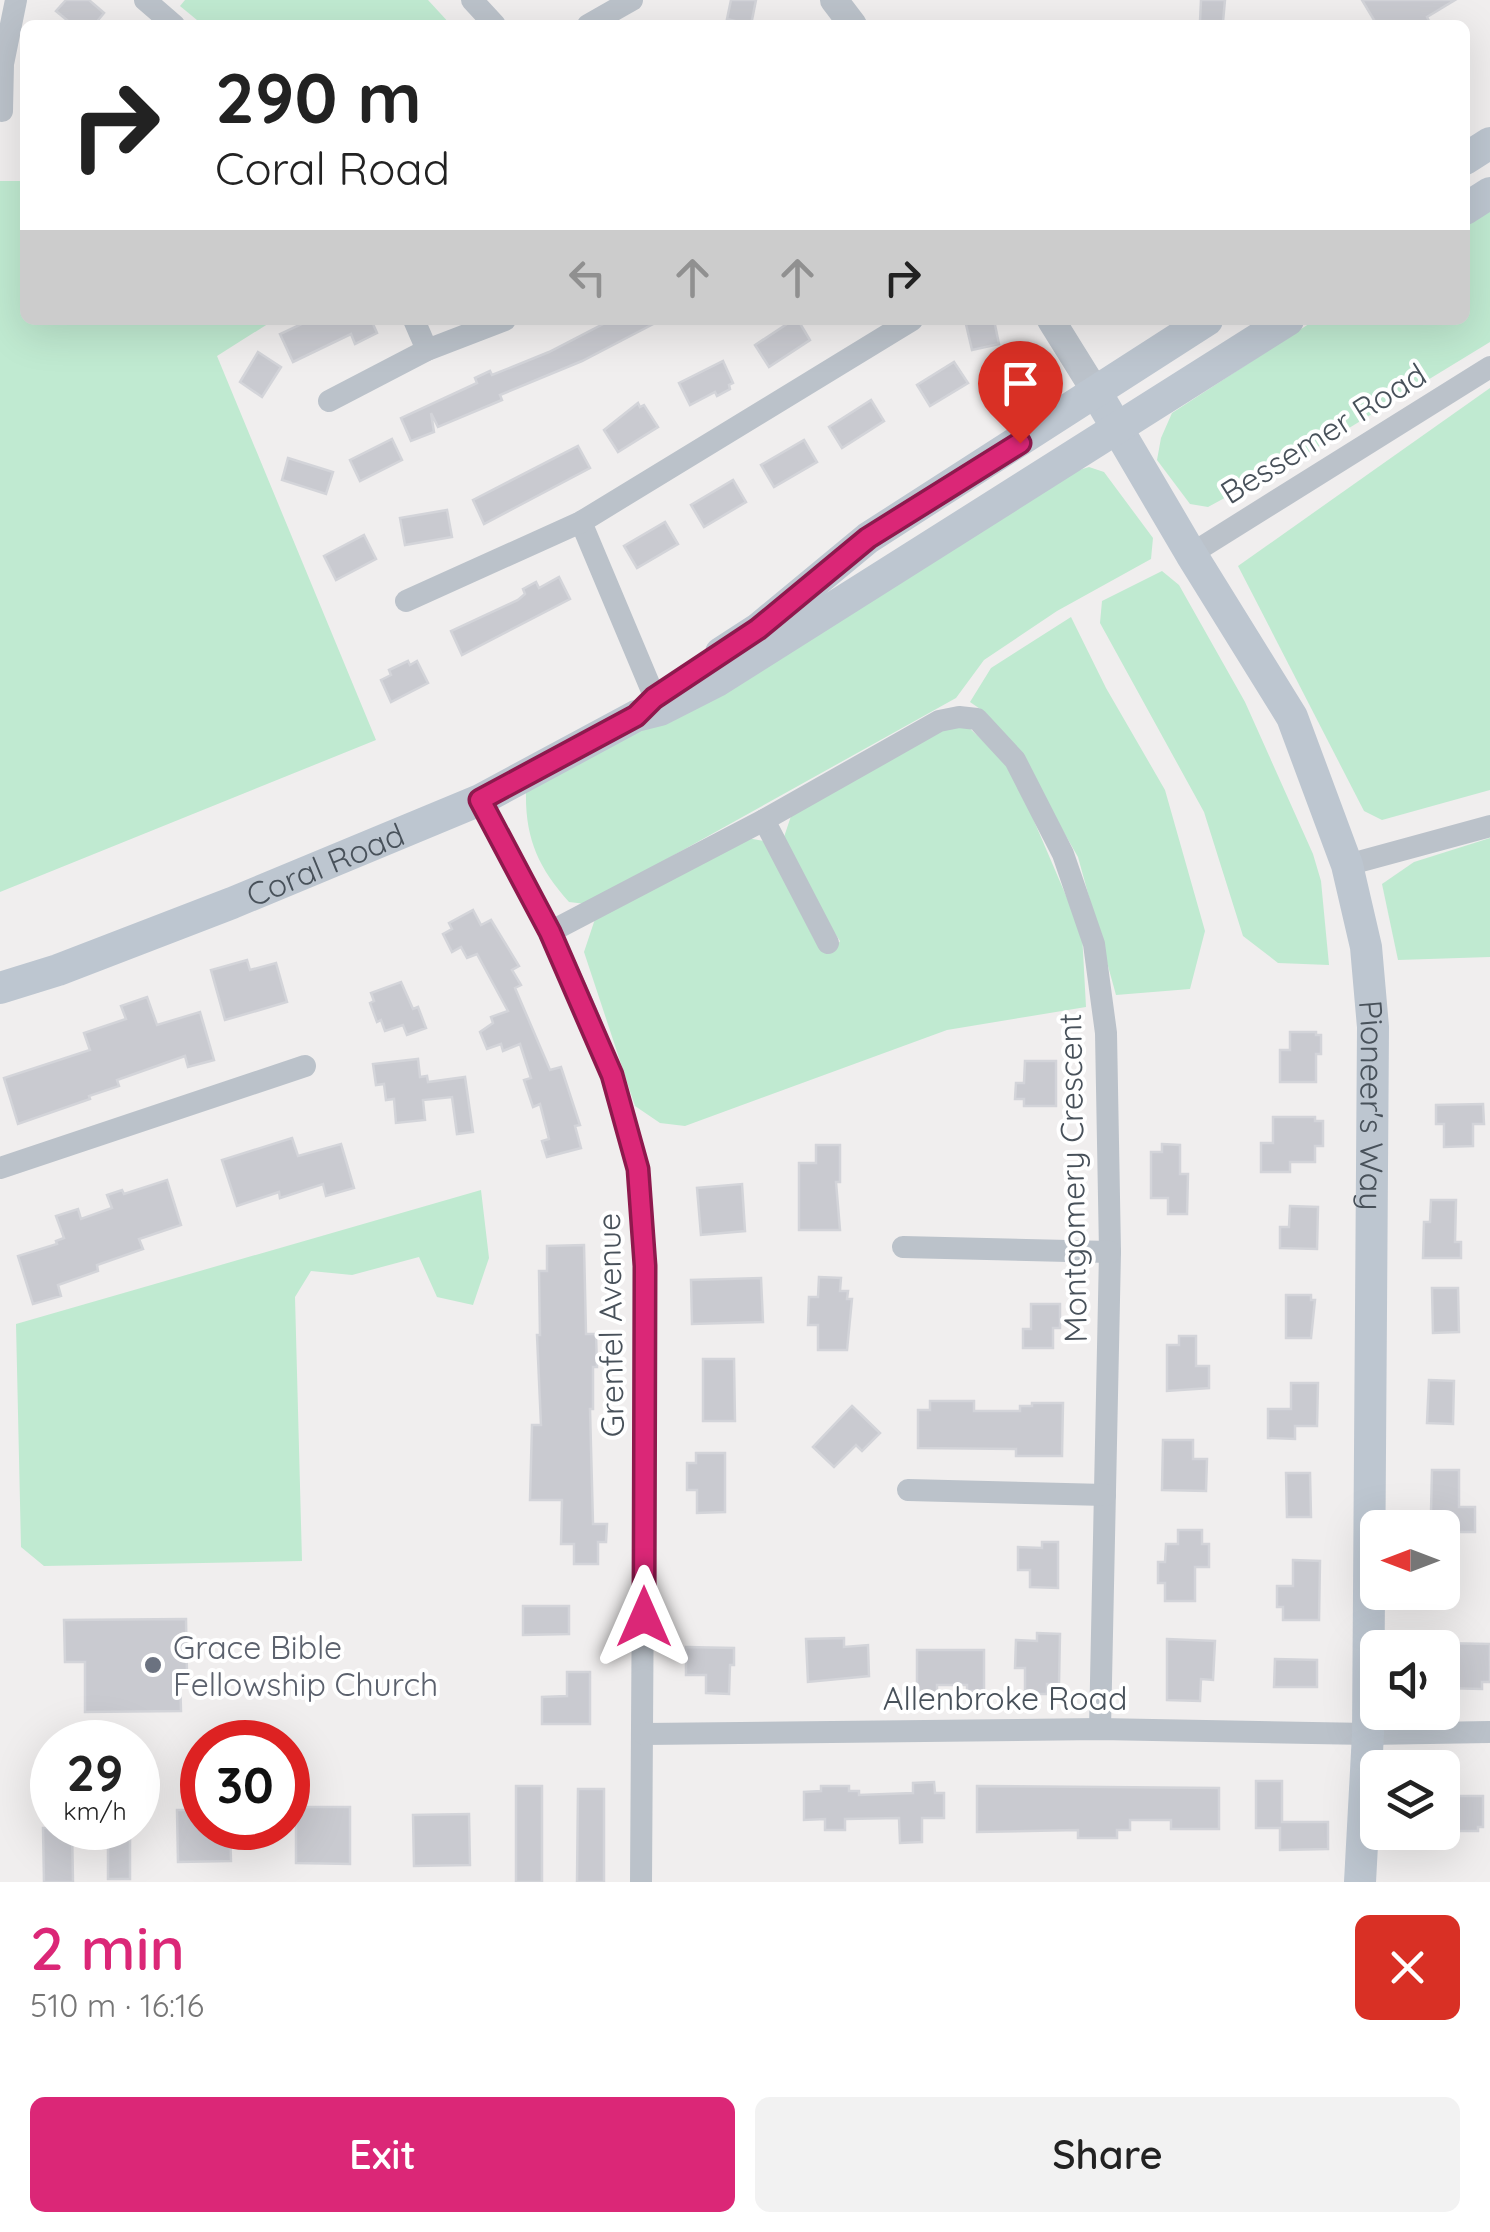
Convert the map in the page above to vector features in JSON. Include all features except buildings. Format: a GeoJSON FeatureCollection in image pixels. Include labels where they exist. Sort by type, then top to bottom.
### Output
{"type":"FeatureCollection","features":[{"type":"Feature","properties":{"kind":"main road","name":"Coral Road"},"geometry":{"type":"LineString","coordinates":[[650,708],[758,629],[868,538],[1200,325]]}},
{"type":"Feature","properties":{"kind":"main road","name":"Coral Road"},"geometry":{"type":"LineString","coordinates":[[0,988],[58,970],[232,903],[480,800],[650,708],[733,671],[1280,325]]}},
{"type":"Feature","properties":{"kind":"main road","name":"Pioneer's Way"},"geometry":{"type":"LineString","coordinates":[[1096,394],[1292,718],[1347,865],[1366,947],[1373,1028],[1368,1734],[1360,1882]]}},
{"type":"Feature","properties":{"kind":"street"},"geometry":{"type":"LineString","coordinates":[[2,111],[2,64],[16,0]]}},
{"type":"Feature","properties":{"kind":"street"},"geometry":{"type":"LineString","coordinates":[[145,0],[168,20]]}},
{"type":"Feature","properties":{"kind":"street"},"geometry":{"type":"LineString","coordinates":[[472,0],[490,20]]}},
{"type":"Feature","properties":{"kind":"street"},"geometry":{"type":"LineString","coordinates":[[597,20],[632,0]]}},
{"type":"Feature","properties":{"kind":"street"},"geometry":{"type":"LineString","coordinates":[[834,0],[850,20]]}},
{"type":"Feature","properties":{"kind":"street"},"geometry":{"type":"LineString","coordinates":[[416,325],[426,350]]}},
{"type":"Feature","properties":{"kind":"street"},"geometry":{"type":"LineString","coordinates":[[329,402],[426,350],[491,325]]}},
{"type":"Feature","properties":{"kind":"street"},"geometry":{"type":"LineString","coordinates":[[406,601],[581,522],[904,325]]}},
{"type":"Feature","properties":{"kind":"street"},"geometry":{"type":"LineString","coordinates":[[1053,325],[1096,394]]}},
{"type":"Feature","properties":{"kind":"street","name":"Bessemer Road"},"geometry":{"type":"LineString","coordinates":[[1191,554],[1490,367]]}},
{"type":"Feature","properties":{"kind":"street"},"geometry":{"type":"LineString","coordinates":[[581,522],[650,708]]}},
{"type":"Feature","properties":{"kind":"street","name":"Montgomery Crescent"},"geometry":{"type":"LineString","coordinates":[[550,932],[764,820],[939,721],[958,716],[976,719],[1015,760],[1063,854],[1094,944],[1106,1033],[1110,1252],[1100,1728]]}},
{"type":"Feature","properties":{"kind":"street","name":"Grenfel Avenue"},"geometry":{"type":"LineString","coordinates":[[480,800],[550,932],[612,1075],[638,1169],[645,1266],[640,1882]]}},
{"type":"Feature","properties":{"kind":"street"},"geometry":{"type":"LineString","coordinates":[[764,820],[828,944]]}},
{"type":"Feature","properties":{"kind":"street"},"geometry":{"type":"LineString","coordinates":[[1347,865],[1490,826]]}},
{"type":"Feature","properties":{"kind":"street"},"geometry":{"type":"LineString","coordinates":[[0,1168],[306,1066]]}},
{"type":"Feature","properties":{"kind":"street"},"geometry":{"type":"LineString","coordinates":[[903,1247],[1110,1252]]}},
{"type":"Feature","properties":{"kind":"street"},"geometry":{"type":"LineString","coordinates":[[908,1490],[1106,1495]]}},
{"type":"Feature","properties":{"kind":"street","name":"Allenbroke Road"},"geometry":{"type":"LineString","coordinates":[[644,1734],[1100,1728],[1368,1734],[1490,1732]]}},
{"type":"Feature","properties":{"kind":"green space"},"geometry":{"type":"Polygon","coordinates":[[[185,0],[428,0],[446,20],[197,20],[180,6],[185,0]]]}},
{"type":"Feature","properties":{"kind":"green space"},"geometry":{"type":"Polygon","coordinates":[[[0,181],[20,181],[20,325],[266,325],[217,356],[376,740],[0,892],[0,181]]]}},
{"type":"Feature","properties":{"kind":"green space"},"geometry":{"type":"Polygon","coordinates":[[[1490,205],[1490,342],[1313,450],[1208,507],[1190,504],[1157,460],[1172,413],[1307,325],[1470,325],[1470,219],[1490,205]]]}},
{"type":"Feature","properties":{"kind":"green space"},"geometry":{"type":"Polygon","coordinates":[[[1490,388],[1490,790],[1382,820],[1364,811],[1238,566],[1490,388]]]}},
{"type":"Feature","properties":{"kind":"green space"},"geometry":{"type":"Polygon","coordinates":[[[1089,467],[1104,472],[1153,538],[1151,559],[1057,611],[984,660],[956,698],[586,904],[569,902],[558,889],[531,838],[526,791],[1057,477],[1089,467]]]}},
{"type":"Feature","properties":{"kind":"green space"},"geometry":{"type":"Polygon","coordinates":[[[1162,571],[1179,585],[1245,702],[1313,854],[1321,881],[1329,965],[1278,963],[1243,936],[1204,812],[1100,623],[1102,601],[1162,571]]]}},
{"type":"Feature","properties":{"kind":"green space"},"geometry":{"type":"Polygon","coordinates":[[[1071,617],[1106,688],[1165,790],[1205,931],[1190,989],[1116,995],[1078,857],[1020,756],[986,713],[970,702],[991,668],[1071,617]]]}},
{"type":"Feature","properties":{"kind":"green space"},"geometry":{"type":"Polygon","coordinates":[[[939,724],[966,725],[1011,767],[1082,933],[1086,1007],[947,1030],[685,1126],[660,1123],[635,1106],[584,952],[596,916],[747,838],[764,841],[814,939],[833,952],[840,941],[810,897],[784,837],[793,810],[939,724]]]}},
{"type":"Feature","properties":{"kind":"green space"},"geometry":{"type":"Polygon","coordinates":[[[1490,838],[1490,957],[1398,960],[1382,884],[1414,862],[1490,838]]]}},
{"type":"Feature","properties":{"kind":"green space"},"geometry":{"type":"Polygon","coordinates":[[[481,1190],[489,1258],[473,1305],[437,1297],[419,1257],[352,1275],[311,1271],[295,1297],[302,1561],[44,1566],[21,1547],[16,1324],[481,1190]]]}},
{"type":"Feature","properties":{"kind":"place","name":"Grace Bible Fellowship Church"},"geometry":{"type":"Point","coordinates":[153,1665]}},
{"type":"Feature","properties":{"kind":"route"},"geometry":{"type":"LineString","coordinates":[[644,1617],[645,1266],[638,1169],[612,1075],[550,932],[480,800],[636,716],[654,698],[758,629],[868,538],[1020,443]]}}]}
